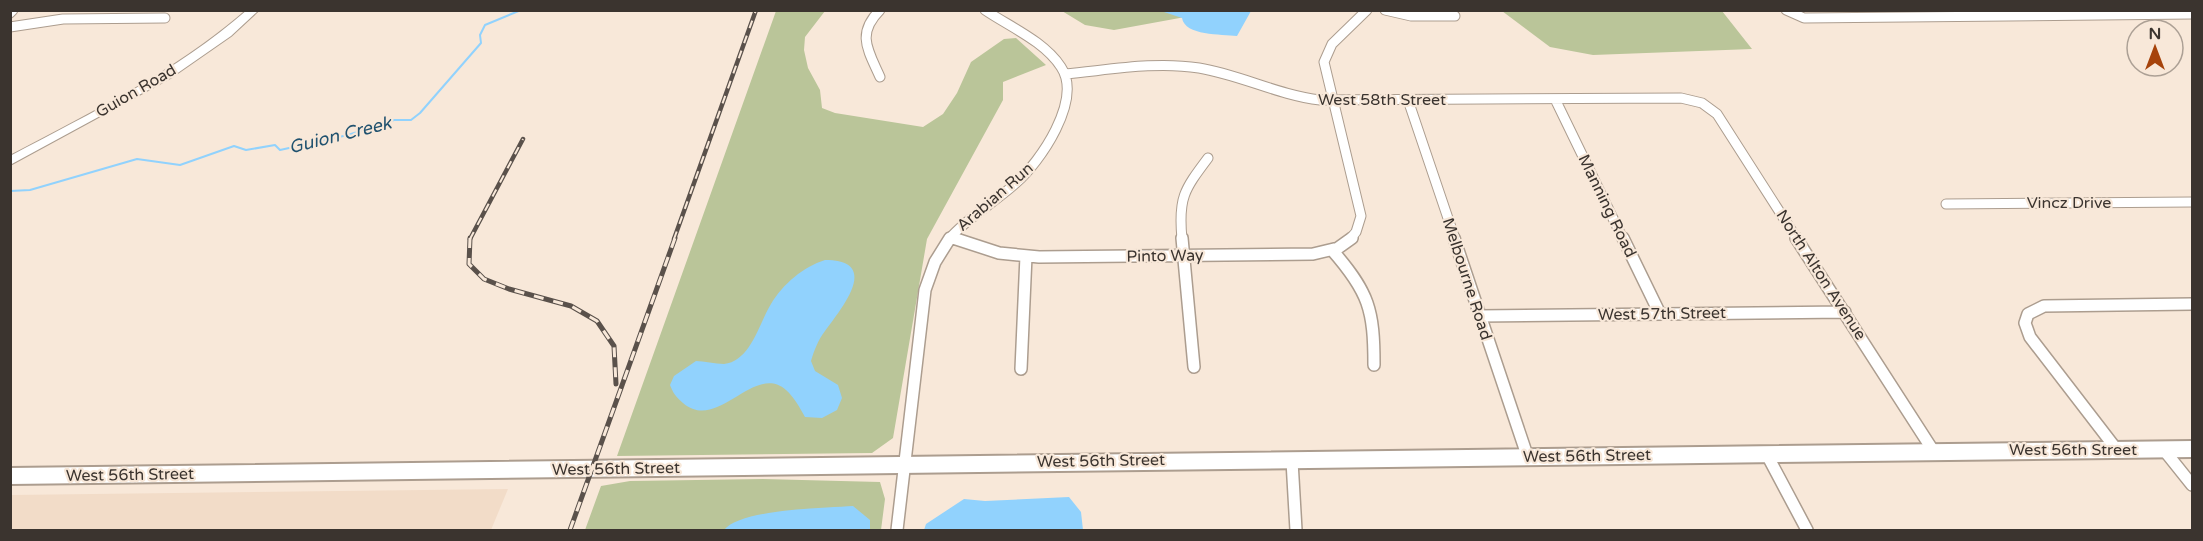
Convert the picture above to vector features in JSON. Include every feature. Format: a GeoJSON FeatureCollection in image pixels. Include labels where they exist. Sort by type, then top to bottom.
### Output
{"type":"FeatureCollection","features":[{"type":"Feature","properties":{"kind":"main road","name":"West 56th Street"},"geometry":{"type":"LineString","coordinates":[[10,476],[2193,449]]}},
{"type":"Feature","properties":{"kind":"street","name":"Guion Road"},"geometry":{"type":"LineString","coordinates":[[10,161],[182,65],[223,37],[254,10]]}},
{"type":"Feature","properties":{"kind":"street"},"geometry":{"type":"LineString","coordinates":[[880,10],[870,20],[864,36],[880,77]]}},
{"type":"Feature","properties":{"kind":"street"},"geometry":{"type":"LineString","coordinates":[[985,10],[1045,51],[1057,62],[1065,74]]}},
{"type":"Feature","properties":{"kind":"street"},"geometry":{"type":"LineString","coordinates":[[1367,10],[1326,53],[1324,70],[1361,216],[1356,234],[1346,243],[1332,250],[1356,277],[1370,303],[1374,365]]}},
{"type":"Feature","properties":{"kind":"street"},"geometry":{"type":"LineString","coordinates":[[1385,10],[1417,16],[1455,16]]}},
{"type":"Feature","properties":{"kind":"street"},"geometry":{"type":"LineString","coordinates":[[1786,10],[1795,16],[1804,18],[1923,14],[2192,12]]}},
{"type":"Feature","properties":{"kind":"street"},"geometry":{"type":"LineString","coordinates":[[10,27],[63,19],[165,18]]}},
{"type":"Feature","properties":{"kind":"street","name":"West 58th Street"},"geometry":{"type":"LineString","coordinates":[[1065,74],[1184,66],[1208,70],[1299,98],[1332,100],[1681,98],[1702,103]]}},
{"type":"Feature","properties":{"kind":"street","name":"Arabian Run"},"geometry":{"type":"LineString","coordinates":[[897,531],[925,290],[933,264],[951,237],[970,218],[1009,190],[1041,154],[1066,105],[1068,88],[1065,74]]}},
{"type":"Feature","properties":{"kind":"street","name":"Manning Road"},"geometry":{"type":"LineString","coordinates":[[1555,99],[1660,314]]}},
{"type":"Feature","properties":{"kind":"street","name":"Melbourne Road"},"geometry":{"type":"LineString","coordinates":[[1408,100],[1528,458]]}},
{"type":"Feature","properties":{"kind":"street","name":"North Alton Avenue"},"geometry":{"type":"LineString","coordinates":[[1702,103],[1717,114],[1934,452]]}},
{"type":"Feature","properties":{"kind":"street"},"geometry":{"type":"LineString","coordinates":[[1194,367],[1179,217],[1181,199],[1189,183],[1208,158]]}},
{"type":"Feature","properties":{"kind":"street","name":"Vincz Drive"},"geometry":{"type":"LineString","coordinates":[[1946,204],[2193,202]]}},
{"type":"Feature","properties":{"kind":"street","name":"Pinto Way"},"geometry":{"type":"LineString","coordinates":[[951,237],[998,252],[1026,256],[1313,255],[1332,250]]}},
{"type":"Feature","properties":{"kind":"street"},"geometry":{"type":"LineString","coordinates":[[1021,369],[1026,256]]}},
{"type":"Feature","properties":{"kind":"street"},"geometry":{"type":"LineString","coordinates":[[2117,450],[2030,337],[2025,323],[2028,314],[2044,306],[2193,304]]}},
{"type":"Feature","properties":{"kind":"street","name":"West 57th Street"},"geometry":{"type":"LineString","coordinates":[[1479,316],[1845,312]]}},
{"type":"Feature","properties":{"kind":"street"},"geometry":{"type":"LineString","coordinates":[[2164,450],[2193,485]]}},
{"type":"Feature","properties":{"kind":"street"},"geometry":{"type":"LineString","coordinates":[[1766,453],[1807,531]]}},
{"type":"Feature","properties":{"kind":"street"},"geometry":{"type":"LineString","coordinates":[[1292,460],[1296,531]]}},
{"type":"Feature","properties":{"kind":"shaded area"},"geometry":{"type":"Polygon","coordinates":[[[508,489],[491,530],[11,530],[11,495],[508,489]]]}},
{"type":"Feature","properties":{"kind":"green space"},"geometry":{"type":"Polygon","coordinates":[[[776,11],[825,11],[805,37],[804,50],[808,68],[820,90],[822,108],[835,113],[923,127],[943,114],[957,93],[971,62],[1004,39],[1016,38],[1046,65],[1003,82],[1003,100],[927,239],[893,438],[872,453],[617,456],[776,11]]]}},
{"type":"Feature","properties":{"kind":"green space"},"geometry":{"type":"Polygon","coordinates":[[[1062,11],[1218,11],[1114,30],[1085,25],[1062,11]]]}},
{"type":"Feature","properties":{"kind":"green space"},"geometry":{"type":"Polygon","coordinates":[[[1502,11],[1722,11],[1752,49],[1593,55],[1550,47],[1502,11]]]}},
{"type":"Feature","properties":{"kind":"green space"},"geometry":{"type":"Polygon","coordinates":[[[763,479],[880,482],[885,499],[881,530],[585,530],[601,486],[630,481],[763,479]]]}},
{"type":"Feature","properties":{"kind":"water"},"geometry":{"type":"Polygon","coordinates":[[[1161,11],[1251,11],[1237,36],[1197,31],[1185,24],[1182,18],[1161,11]]]}},
{"type":"Feature","properties":{"kind":"water"},"geometry":{"type":"Polygon","coordinates":[[[825,260],[842,262],[852,268],[854,277],[847,299],[820,338],[811,361],[815,371],[838,385],[842,398],[837,410],[822,418],[805,417],[789,393],[774,384],[761,384],[709,410],[696,410],[678,399],[670,385],[674,376],[696,361],[724,364],[741,356],[748,349],[771,304],[781,290],[801,272],[825,260]]]}},
{"type":"Feature","properties":{"kind":"water"},"geometry":{"type":"Polygon","coordinates":[[[1069,497],[1081,512],[1083,530],[924,530],[926,524],[964,499],[985,501],[1069,497]]]}},
{"type":"Feature","properties":{"kind":"water"},"geometry":{"type":"Polygon","coordinates":[[[853,506],[870,520],[870,530],[724,530],[733,523],[765,514],[853,506]]]}},
{"type":"Feature","properties":{"kind":"waterway","name":"Guion Creek"},"geometry":{"type":"LineString","coordinates":[[10,191],[30,190],[137,159],[180,165],[234,146],[246,150],[275,145],[280,150],[348,135],[394,120],[411,120],[420,113],[481,43],[480,35],[485,25],[521,10]]}},
{"type":"Feature","properties":{"kind":"railway"},"geometry":{"type":"LineString","coordinates":[[674,239],[756,10]]}},
{"type":"Feature","properties":{"kind":"railway"},"geometry":{"type":"LineString","coordinates":[[470,239],[523,139]]}},
{"type":"Feature","properties":{"kind":"railway"},"geometry":{"type":"LineString","coordinates":[[470,238],[469,264],[484,279],[509,289],[571,306],[597,321],[614,346],[616,384]]}},
{"type":"Feature","properties":{"kind":"railway"},"geometry":{"type":"LineString","coordinates":[[570,530],[675,238]]}}]}
